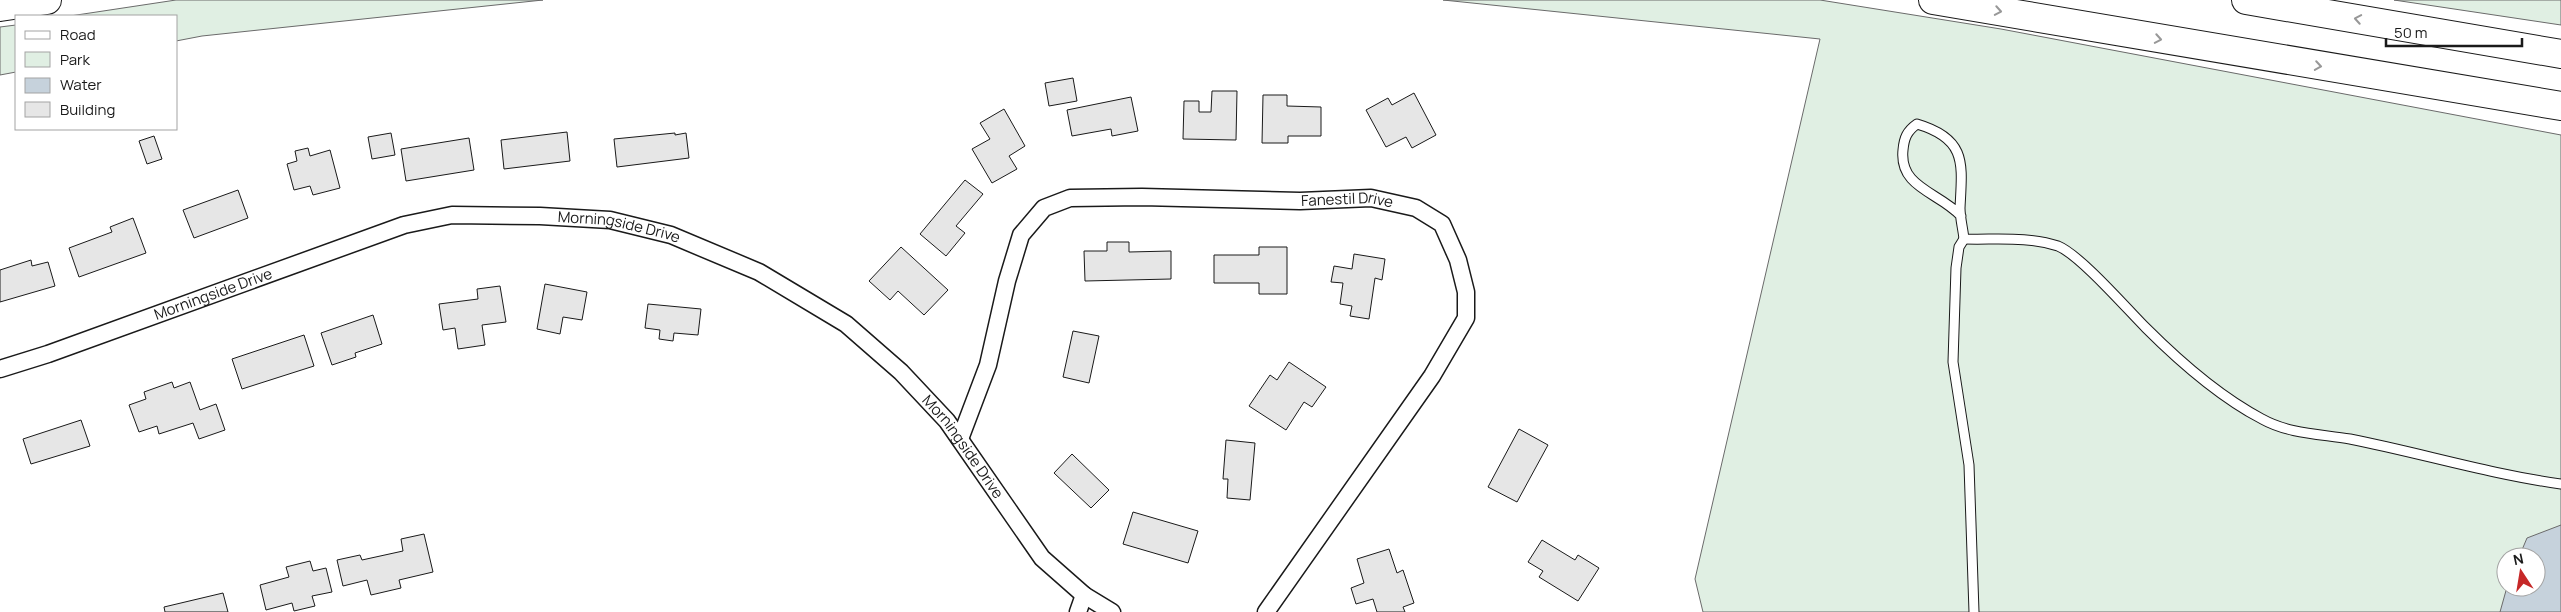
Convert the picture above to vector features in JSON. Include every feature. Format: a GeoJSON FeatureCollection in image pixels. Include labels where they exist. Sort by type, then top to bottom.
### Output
{"type":"FeatureCollection","features":[{"type":"Feature","properties":{"kind":"highway"},"geometry":{"type":"LineString","coordinates":[[0,8],[47,0]]}},
{"type":"Feature","properties":{"kind":"highway"},"geometry":{"type":"LineString","coordinates":[[1933,0],[2561,106]]}},
{"type":"Feature","properties":{"kind":"highway"},"geometry":{"type":"LineString","coordinates":[[2246,0],[2561,54]]}},
{"type":"Feature","properties":{"kind":"highway"},"geometry":{"type":"LineString","coordinates":[[2503,96],[2561,119]]}},
{"type":"Feature","properties":{"kind":"street","name":"Fanestil Drive"},"geometry":{"type":"LineString","coordinates":[[960,439],[988,365],[1007,281],[1022,235],[1044,208],[1070,198],[1142,197],[1300,201],[1370,198],[1416,208],[1442,224],[1458,260],[1466,292],[1466,318],[1432,376],[1266,612]]}},
{"type":"Feature","properties":{"kind":"street","name":"Morningside Drive"},"geometry":{"type":"LineString","coordinates":[[0,369],[48,354],[404,225],[452,215],[540,216],[610,220],[671,235],[759,272],[846,324],[900,372],[947,421],[1042,558],[1084,595],[1112,612]]}},
{"type":"Feature","properties":{"kind":"street"},"geometry":{"type":"LineString","coordinates":[[1078,612],[1084,595]]}},
{"type":"Feature","properties":{"kind":"lane"},"geometry":{"type":"LineString","coordinates":[[1961,216],[1950,204],[1919,187],[1908,175],[1902,163],[1904,139],[1910,129],[1917,124],[1932,128],[1951,141],[1961,158],[1963,183],[1961,216],[1964,239],[1959,247],[1956,268],[1953,362],[1969,465],[1974,612]]}},
{"type":"Feature","properties":{"kind":"lane"},"geometry":{"type":"LineString","coordinates":[[1964,239],[2033,240],[2060,247],[2089,271],[2148,330],[2213,386],[2262,419],[2288,430],[2350,439],[2511,477],[2561,484]]}},
{"type":"Feature","properties":{"kind":"green space"},"geometry":{"type":"Polygon","coordinates":[[[176,0],[543,0],[202,36],[178,41],[178,15],[77,15],[176,0]]]}},
{"type":"Feature","properties":{"kind":"green space"},"geometry":{"type":"Polygon","coordinates":[[[1443,0],[1820,0],[2001,29],[2561,135],[2561,612],[1703,612],[1695,579],[1820,39],[1443,0]]]}},
{"type":"Feature","properties":{"kind":"green space"},"geometry":{"type":"Polygon","coordinates":[[[2394,0],[2561,0],[2561,25],[2394,0]]]}},
{"type":"Feature","properties":{"kind":"green space"},"geometry":{"type":"Polygon","coordinates":[[[15,25],[15,72],[0,75],[0,27],[15,25]]]}},
{"type":"Feature","properties":{"kind":"water"},"geometry":{"type":"Polygon","coordinates":[[[2561,525],[2561,612],[2500,612],[2504,597],[2546,597],[2546,547],[2523,547],[2527,538],[2561,525]]]}},
{"type":"Feature","properties":{"kind":"building"},"geometry":{"type":"Polygon","coordinates":[[[1073,78],[1077,101],[1049,106],[1045,83],[1073,78]]]}},
{"type":"Feature","properties":{"kind":"building"},"geometry":{"type":"Polygon","coordinates":[[[1212,91],[1237,91],[1236,140],[1183,139],[1184,101],[1199,101],[1199,112],[1211,112],[1212,91]]]}},
{"type":"Feature","properties":{"kind":"building"},"geometry":{"type":"Polygon","coordinates":[[[1414,93],[1436,135],[1412,148],[1406,137],[1386,147],[1366,110],[1388,98],[1392,105],[1414,93]]]}},
{"type":"Feature","properties":{"kind":"building"},"geometry":{"type":"Polygon","coordinates":[[[1263,95],[1287,95],[1287,106],[1321,107],[1321,136],[1288,136],[1288,143],[1262,143],[1263,95]]]}},
{"type":"Feature","properties":{"kind":"building"},"geometry":{"type":"Polygon","coordinates":[[[1131,97],[1138,131],[1112,136],[1111,129],[1072,136],[1067,110],[1131,97]]]}},
{"type":"Feature","properties":{"kind":"building"},"geometry":{"type":"Polygon","coordinates":[[[1004,109],[1025,146],[1009,156],[1017,169],[992,183],[972,149],[990,139],[980,123],[1004,109]]]}},
{"type":"Feature","properties":{"kind":"building"},"geometry":{"type":"Polygon","coordinates":[[[567,132],[570,161],[504,169],[501,140],[567,132]]]}},
{"type":"Feature","properties":{"kind":"building"},"geometry":{"type":"Polygon","coordinates":[[[391,133],[395,155],[372,159],[368,137],[391,133]]]}},
{"type":"Feature","properties":{"kind":"building"},"geometry":{"type":"Polygon","coordinates":[[[675,133],[675,135],[686,133],[689,158],[617,167],[614,139],[675,133]]]}},
{"type":"Feature","properties":{"kind":"building"},"geometry":{"type":"Polygon","coordinates":[[[154,136],[162,159],[147,164],[139,141],[154,136]]]}},
{"type":"Feature","properties":{"kind":"building"},"geometry":{"type":"Polygon","coordinates":[[[469,138],[474,170],[406,181],[401,149],[469,138]]]}},
{"type":"Feature","properties":{"kind":"building"},"geometry":{"type":"Polygon","coordinates":[[[308,148],[310,156],[330,150],[340,188],[313,195],[310,186],[294,190],[287,164],[297,161],[295,151],[308,148]]]}},
{"type":"Feature","properties":{"kind":"building"},"geometry":{"type":"Polygon","coordinates":[[[965,180],[983,194],[956,226],[965,233],[946,256],[920,234],[965,180]]]}},
{"type":"Feature","properties":{"kind":"building"},"geometry":{"type":"Polygon","coordinates":[[[238,190],[248,218],[194,238],[183,210],[238,190]]]}},
{"type":"Feature","properties":{"kind":"building"},"geometry":{"type":"Polygon","coordinates":[[[133,218],[146,253],[79,277],[69,248],[112,232],[110,227],[133,218]]]}},
{"type":"Feature","properties":{"kind":"building"},"geometry":{"type":"Polygon","coordinates":[[[1107,242],[1129,242],[1129,252],[1171,251],[1171,279],[1085,281],[1084,251],[1107,251],[1107,242]]]}},
{"type":"Feature","properties":{"kind":"building"},"geometry":{"type":"Polygon","coordinates":[[[901,247],[948,290],[924,315],[898,291],[890,300],[869,281],[901,247]]]}},
{"type":"Feature","properties":{"kind":"building"},"geometry":{"type":"Polygon","coordinates":[[[1259,247],[1287,247],[1287,294],[1259,294],[1259,283],[1214,283],[1214,255],[1259,255],[1259,247]]]}},
{"type":"Feature","properties":{"kind":"building"},"geometry":{"type":"Polygon","coordinates":[[[1354,254],[1385,259],[1382,280],[1375,278],[1369,319],[1350,316],[1352,306],[1340,304],[1343,283],[1331,282],[1334,266],[1352,269],[1354,254]]]}},
{"type":"Feature","properties":{"kind":"building"},"geometry":{"type":"Polygon","coordinates":[[[31,260],[32,266],[48,262],[55,286],[0,302],[0,270],[31,260]]]}},
{"type":"Feature","properties":{"kind":"building"},"geometry":{"type":"Polygon","coordinates":[[[545,284],[587,292],[582,320],[563,317],[560,334],[537,329],[545,284]]]}},
{"type":"Feature","properties":{"kind":"building"},"geometry":{"type":"Polygon","coordinates":[[[500,286],[506,322],[482,325],[485,345],[458,349],[455,328],[443,330],[439,304],[478,299],[477,289],[500,286]]]}},
{"type":"Feature","properties":{"kind":"building"},"geometry":{"type":"Polygon","coordinates":[[[648,304],[701,309],[698,335],[674,333],[673,341],[659,339],[660,330],[645,328],[648,304]]]}},
{"type":"Feature","properties":{"kind":"building"},"geometry":{"type":"Polygon","coordinates":[[[373,315],[382,344],[355,353],[356,357],[332,365],[321,333],[373,315]]]}},
{"type":"Feature","properties":{"kind":"building"},"geometry":{"type":"Polygon","coordinates":[[[1073,331],[1099,336],[1089,383],[1063,377],[1073,331]]]}},
{"type":"Feature","properties":{"kind":"building"},"geometry":{"type":"Polygon","coordinates":[[[304,335],[314,366],[242,389],[232,359],[304,335]]]}},
{"type":"Feature","properties":{"kind":"building"},"geometry":{"type":"Polygon","coordinates":[[[1289,362],[1326,387],[1312,407],[1304,402],[1286,430],[1249,406],[1270,375],[1277,380],[1289,362]]]}},
{"type":"Feature","properties":{"kind":"building"},"geometry":{"type":"Polygon","coordinates":[[[172,382],[174,388],[190,382],[200,410],[216,404],[225,430],[199,439],[193,423],[159,434],[157,426],[139,432],[129,405],[146,399],[144,392],[172,382]]]}},
{"type":"Feature","properties":{"kind":"building"},"geometry":{"type":"Polygon","coordinates":[[[81,420],[90,446],[31,464],[23,439],[81,420]]]}},
{"type":"Feature","properties":{"kind":"building"},"geometry":{"type":"Polygon","coordinates":[[[1519,429],[1548,445],[1517,502],[1488,487],[1519,429]]]}},
{"type":"Feature","properties":{"kind":"building"},"geometry":{"type":"Polygon","coordinates":[[[1226,440],[1255,443],[1250,500],[1227,498],[1228,479],[1223,479],[1226,440]]]}},
{"type":"Feature","properties":{"kind":"building"},"geometry":{"type":"Polygon","coordinates":[[[1072,454],[1109,490],[1091,508],[1054,473],[1072,454]]]}},
{"type":"Feature","properties":{"kind":"building"},"geometry":{"type":"Polygon","coordinates":[[[1133,512],[1198,531],[1188,563],[1123,544],[1133,512]]]}},
{"type":"Feature","properties":{"kind":"building"},"geometry":{"type":"Polygon","coordinates":[[[424,534],[433,572],[399,580],[401,588],[371,595],[367,580],[343,586],[337,560],[360,555],[362,560],[403,551],[401,539],[424,534]]]}},
{"type":"Feature","properties":{"kind":"building"},"geometry":{"type":"Polygon","coordinates":[[[1542,540],[1575,560],[1578,555],[1599,568],[1578,601],[1539,577],[1543,571],[1528,562],[1542,540]]]}},
{"type":"Feature","properties":{"kind":"building"},"geometry":{"type":"Polygon","coordinates":[[[1389,549],[1397,573],[1403,570],[1414,603],[1403,607],[1405,612],[1377,612],[1373,599],[1356,604],[1351,588],[1364,583],[1357,559],[1389,549]]]}},
{"type":"Feature","properties":{"kind":"building"},"geometry":{"type":"Polygon","coordinates":[[[310,561],[313,571],[326,568],[332,592],[312,596],[315,606],[294,611],[292,603],[266,610],[260,585],[289,577],[286,567],[310,561]]]}},
{"type":"Feature","properties":{"kind":"building"},"geometry":{"type":"Polygon","coordinates":[[[223,593],[228,612],[165,612],[164,607],[223,593]]]}}]}
